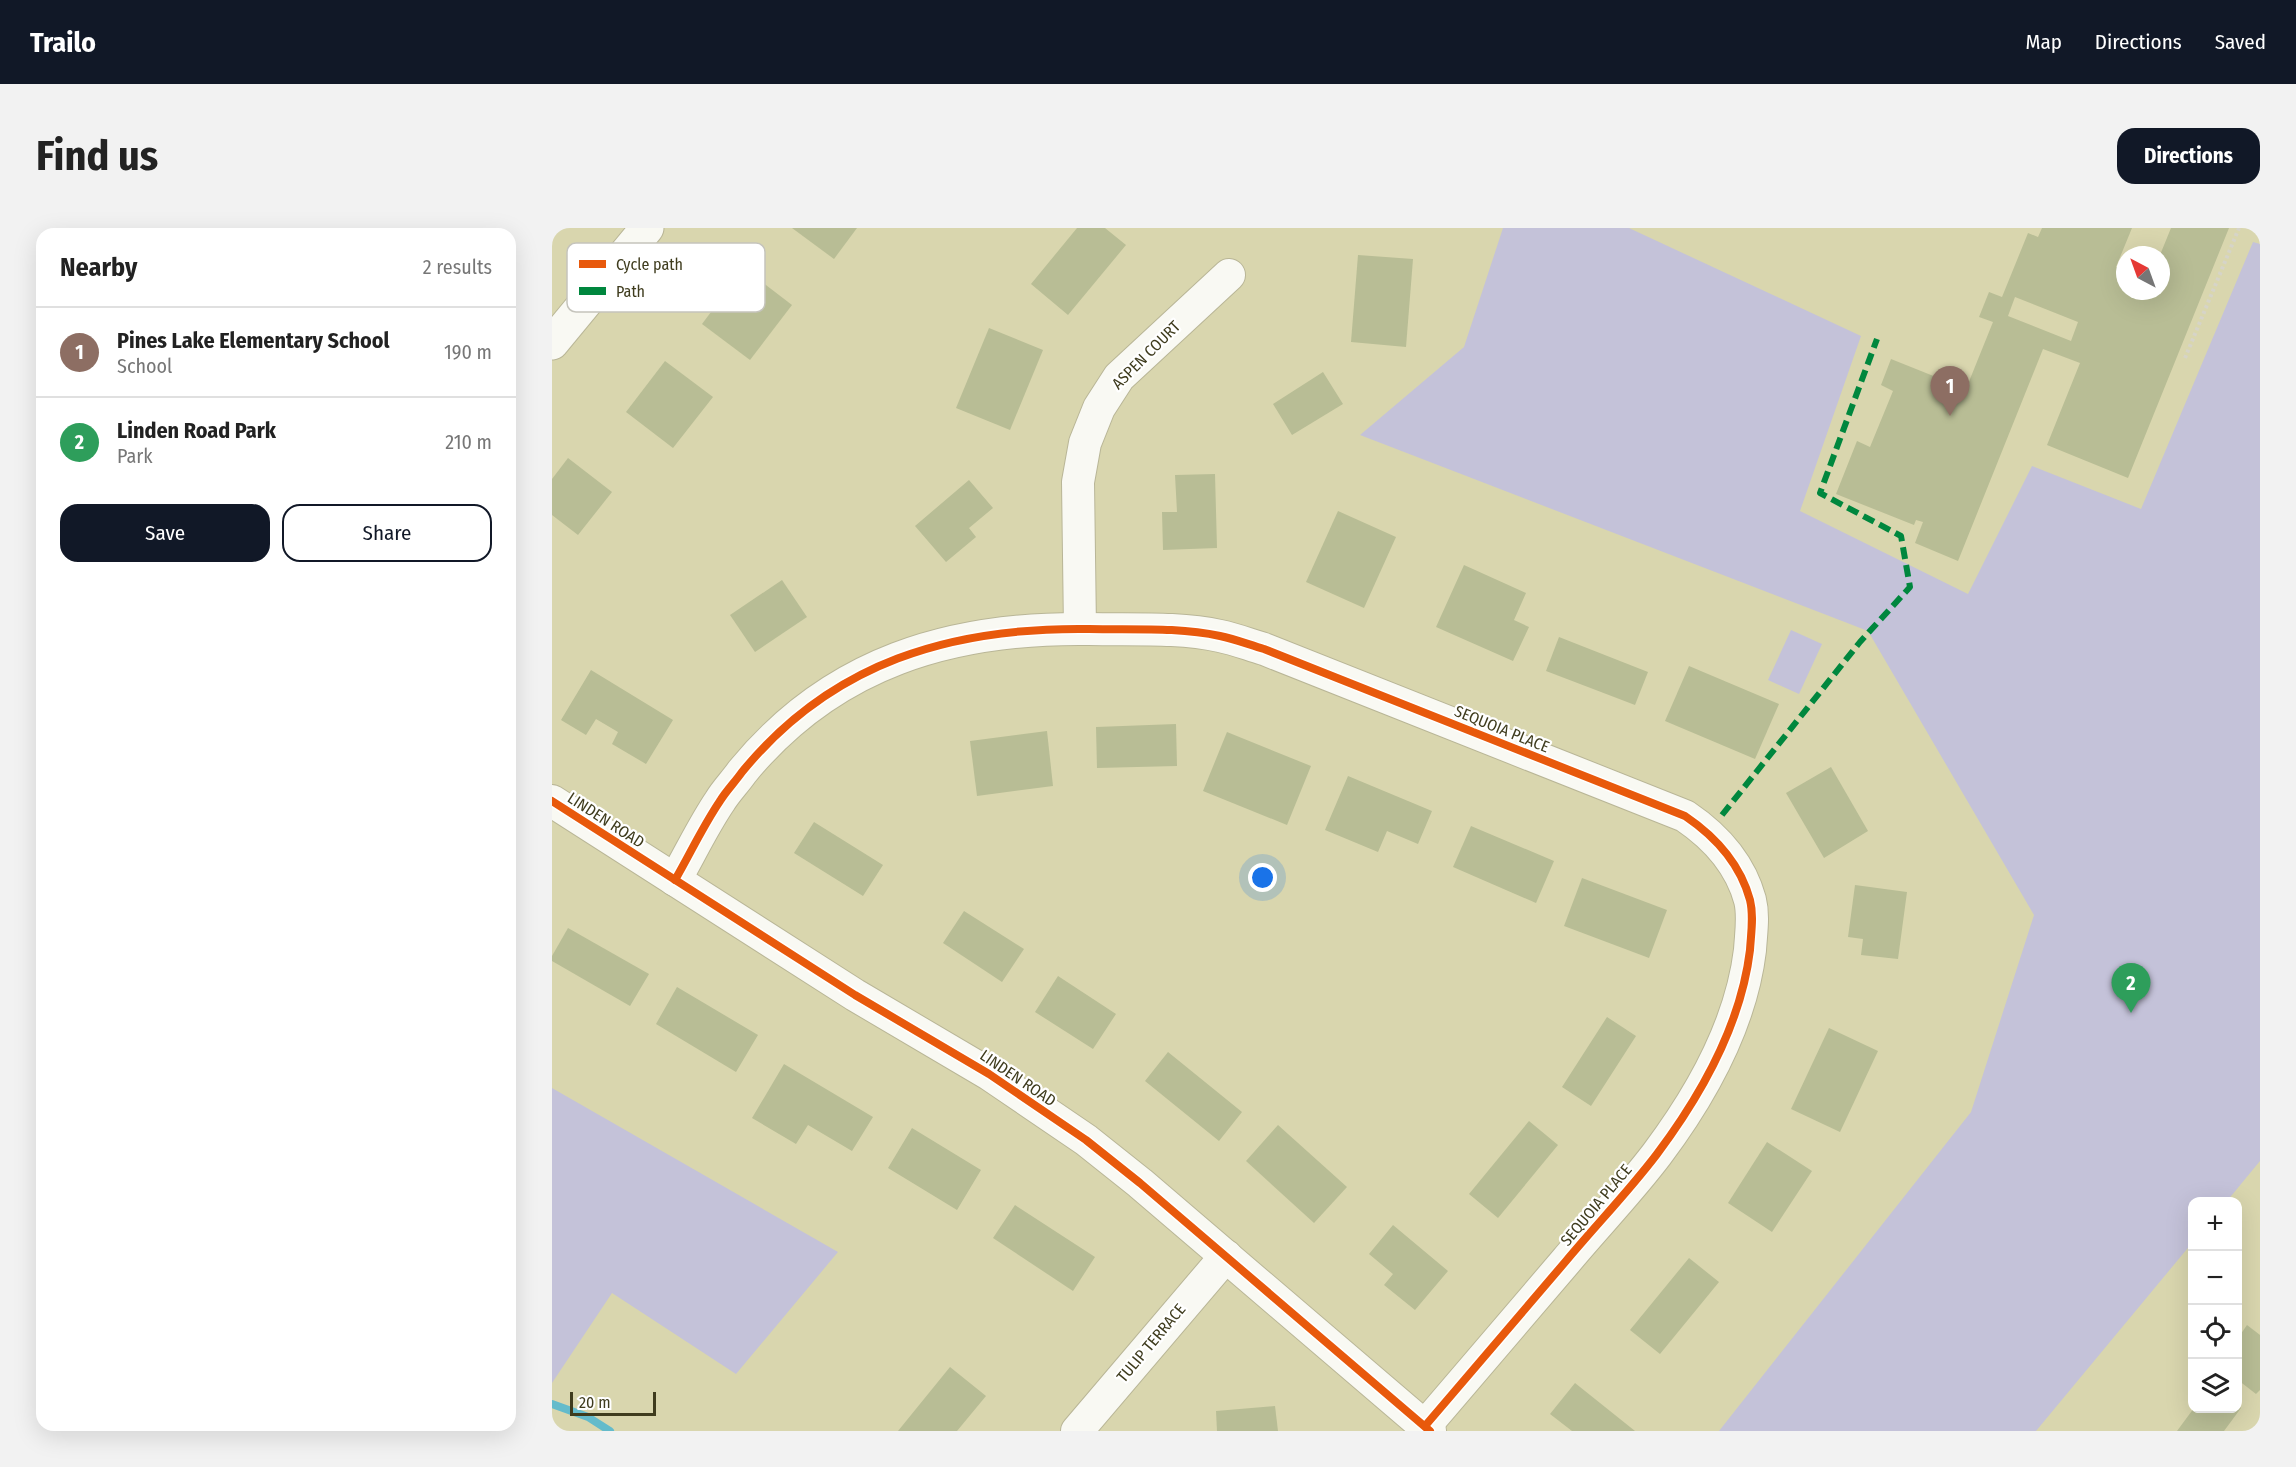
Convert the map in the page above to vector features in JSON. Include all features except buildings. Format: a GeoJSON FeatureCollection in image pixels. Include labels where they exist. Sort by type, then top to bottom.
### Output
{"type":"FeatureCollection","features":[{"type":"Feature","properties":{"kind":"street"},"geometry":{"type":"LineString","coordinates":[[635,243],[647,228]]}},
{"type":"Feature","properties":{"kind":"street","name":"ASPEN COURT"},"geometry":{"type":"LineString","coordinates":[[1080,629],[1078,482],[1085,443],[1099,408],[1119,377],[1229,275]]}},
{"type":"Feature","properties":{"kind":"street"},"geometry":{"type":"LineString","coordinates":[[552,343],[577,312]]}},
{"type":"Feature","properties":{"kind":"street","name":"SEQUOIA PLACE"},"geometry":{"type":"LineString","coordinates":[[675,880],[720,800],[760,751],[798,715],[826,694],[872,668],[923,649],[988,635],[1042,628],[1178,630],[1221,636],[1264,649],[1685,816],[1714,839],[1727,853],[1741,876],[1750,902],[1752,927],[1747,972],[1736,1015],[1692,1103],[1657,1154],[1428,1429]]}},
{"type":"Feature","properties":{"kind":"street","name":"LINDEN ROAD"},"geometry":{"type":"LineString","coordinates":[[552,801],[855,995],[998,1080],[1086,1140],[1140,1183],[1428,1429]]}},
{"type":"Feature","properties":{"kind":"street","name":"TULIP TERRACE"},"geometry":{"type":"LineString","coordinates":[[1077,1431],[1226,1256]]}},
{"type":"Feature","properties":{"kind":"path"},"geometry":{"type":"LineString","coordinates":[[2185,358],[2240,228]]}},
{"type":"Feature","properties":{"kind":"shaded area"},"geometry":{"type":"Polygon","coordinates":[[[1503,228],[1629,228],[1861,336],[1800,511],[1968,594],[2032,466],[2141,509],[2253,242],[2260,244],[2260,1161],[2230,1197],[2188,1197],[2188,1248],[2036,1431],[1719,1431],[1971,1112],[2034,915],[1868,631],[1360,435],[1464,347],[1503,228]]]}},
{"type":"Feature","properties":{"kind":"shaded area"},"geometry":{"type":"Polygon","coordinates":[[[1791,630],[1822,644],[1799,694],[1768,680],[1791,630]]]}},
{"type":"Feature","properties":{"kind":"shaded area"},"geometry":{"type":"Polygon","coordinates":[[[552,1088],[838,1252],[736,1374],[612,1293],[552,1383],[552,1088]]]}},
{"type":"Feature","properties":{"kind":"waterway"},"geometry":{"type":"LineString","coordinates":[[552,1404],[588,1417],[610,1431]]}},
{"type":"Feature","properties":{"kind":"marked path"},"geometry":{"type":"LineString","coordinates":[[1722,815],[1860,642],[1910,587],[1901,536],[1820,493],[1877,339]]}},
{"type":"Feature","properties":{"kind":"cycle path"},"geometry":{"type":"LineString","coordinates":[[675,880],[702,830],[742,772],[777,734],[815,703],[855,678],[898,658],[942,644],[989,635],[1038,630],[1172,630],[1204,633],[1237,640],[1685,816],[1696,824],[1717,842],[1733,863],[1746,887],[1752,912],[1750,950],[1745,978],[1738,1005],[1717,1058],[1674,1131],[1646,1168],[1425,1426]]}},
{"type":"Feature","properties":{"kind":"cycle path"},"geometry":{"type":"LineString","coordinates":[[552,801],[855,995],[989,1074],[1086,1140],[1140,1183],[1430,1431]]}},
{"type":"Feature","properties":{"kind":"place","name":"Pines Lake Elementary School"},"geometry":{"type":"Point","coordinates":[1950,416]}},
{"type":"Feature","properties":{"kind":"place","name":"Linden Road Park"},"geometry":{"type":"Point","coordinates":[2131,1013]}}]}
